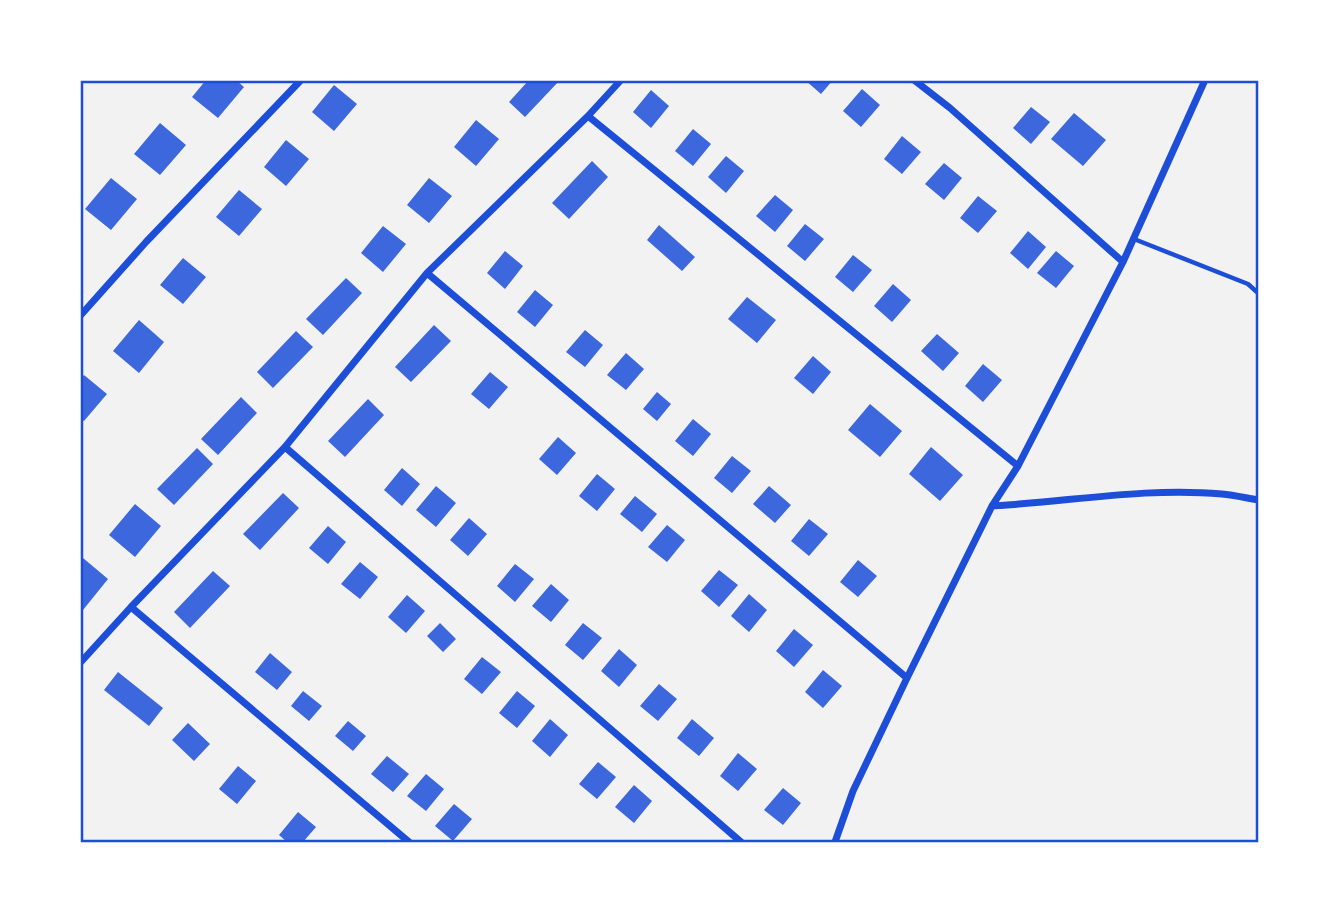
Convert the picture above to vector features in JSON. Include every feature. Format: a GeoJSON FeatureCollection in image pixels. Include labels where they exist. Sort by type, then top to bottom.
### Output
{"type":"FeatureCollection","features":[{"type":"Feature","properties":{"kind":"street"},"geometry":{"type":"LineString","coordinates":[[80,316],[146,242],[301,80]]}},
{"type":"Feature","properties":{"kind":"street"},"geometry":{"type":"LineString","coordinates":[[80,663],[285,447],[427,273],[588,116],[621,80]]}},
{"type":"Feature","properties":{"kind":"street"},"geometry":{"type":"LineString","coordinates":[[914,80],[950,108],[1122,262]]}},
{"type":"Feature","properties":{"kind":"street"},"geometry":{"type":"LineString","coordinates":[[835,842],[853,791],[907,678],[992,506],[1018,466],[1122,262],[1205,80]]}},
{"type":"Feature","properties":{"kind":"street"},"geometry":{"type":"LineString","coordinates":[[588,116],[1018,466]]}},
{"type":"Feature","properties":{"kind":"street"},"geometry":{"type":"LineString","coordinates":[[427,273],[907,678]]}},
{"type":"Feature","properties":{"kind":"street"},"geometry":{"type":"LineString","coordinates":[[285,447],[741,842]]}},
{"type":"Feature","properties":{"kind":"street"},"geometry":{"type":"LineString","coordinates":[[992,506],[1170,492],[1223,494],[1258,500]]}},
{"type":"Feature","properties":{"kind":"street"},"geometry":{"type":"LineString","coordinates":[[131,607],[409,842]]}},
{"type":"Feature","properties":{"kind":"lane"},"geometry":{"type":"LineString","coordinates":[[1133,239],[1248,284],[1258,293]]}},
{"type":"Feature","properties":{"kind":"building"},"geometry":{"type":"Polygon","coordinates":[[[206,80],[236,80],[244,87],[218,118],[192,97],[206,80]]]}},
{"type":"Feature","properties":{"kind":"building"},"geometry":{"type":"Polygon","coordinates":[[[529,80],[560,80],[525,117],[509,102],[529,80]]]}},
{"type":"Feature","properties":{"kind":"building"},"geometry":{"type":"Polygon","coordinates":[[[805,80],[833,80],[821,94],[805,80]]]}},
{"type":"Feature","properties":{"kind":"building"},"geometry":{"type":"Polygon","coordinates":[[[334,85],[357,104],[334,131],[312,112],[334,85]]]}},
{"type":"Feature","properties":{"kind":"building"},"geometry":{"type":"Polygon","coordinates":[[[862,89],[880,105],[861,127],[843,111],[862,89]]]}},
{"type":"Feature","properties":{"kind":"building"},"geometry":{"type":"Polygon","coordinates":[[[651,90],[669,106],[651,128],[633,112],[651,90]]]}},
{"type":"Feature","properties":{"kind":"building"},"geometry":{"type":"Polygon","coordinates":[[[1031,107],[1050,122],[1031,144],[1013,128],[1031,107]]]}},
{"type":"Feature","properties":{"kind":"building"},"geometry":{"type":"Polygon","coordinates":[[[1074,113],[1106,140],[1083,166],[1051,139],[1074,113]]]}},
{"type":"Feature","properties":{"kind":"building"},"geometry":{"type":"Polygon","coordinates":[[[476,120],[499,139],[476,166],[454,147],[476,120]]]}},
{"type":"Feature","properties":{"kind":"building"},"geometry":{"type":"Polygon","coordinates":[[[160,123],[186,145],[160,175],[134,154],[160,123]]]}},
{"type":"Feature","properties":{"kind":"building"},"geometry":{"type":"Polygon","coordinates":[[[693,129],[711,144],[693,166],[675,151],[693,129]]]}},
{"type":"Feature","properties":{"kind":"building"},"geometry":{"type":"Polygon","coordinates":[[[902,136],[921,152],[902,174],[884,159],[902,136]]]}},
{"type":"Feature","properties":{"kind":"building"},"geometry":{"type":"Polygon","coordinates":[[[286,140],[309,159],[286,186],[264,167],[286,140]]]}},
{"type":"Feature","properties":{"kind":"building"},"geometry":{"type":"Polygon","coordinates":[[[726,156],[744,171],[726,193],[708,177],[726,156]]]}},
{"type":"Feature","properties":{"kind":"building"},"geometry":{"type":"Polygon","coordinates":[[[592,161],[608,177],[569,219],[552,203],[592,161]]]}},
{"type":"Feature","properties":{"kind":"building"},"geometry":{"type":"Polygon","coordinates":[[[944,163],[962,178],[944,200],[925,184],[944,163]]]}},
{"type":"Feature","properties":{"kind":"building"},"geometry":{"type":"Polygon","coordinates":[[[111,178],[137,199],[111,230],[85,209],[111,178]]]}},
{"type":"Feature","properties":{"kind":"building"},"geometry":{"type":"Polygon","coordinates":[[[429,178],[452,196],[429,223],[407,205],[429,178]]]}},
{"type":"Feature","properties":{"kind":"building"},"geometry":{"type":"Polygon","coordinates":[[[239,190],[262,209],[239,236],[216,217],[239,190]]]}},
{"type":"Feature","properties":{"kind":"building"},"geometry":{"type":"Polygon","coordinates":[[[775,195],[793,210],[775,232],[756,216],[775,195]]]}},
{"type":"Feature","properties":{"kind":"building"},"geometry":{"type":"Polygon","coordinates":[[[978,196],[997,211],[978,233],[960,218],[978,196]]]}},
{"type":"Feature","properties":{"kind":"building"},"geometry":{"type":"Polygon","coordinates":[[[805,224],[824,239],[805,261],[787,246],[805,224]]]}},
{"type":"Feature","properties":{"kind":"building"},"geometry":{"type":"Polygon","coordinates":[[[659,225],[695,257],[682,271],[647,240],[659,225]]]}},
{"type":"Feature","properties":{"kind":"building"},"geometry":{"type":"Polygon","coordinates":[[[383,226],[406,244],[383,272],[361,253],[383,226]]]}},
{"type":"Feature","properties":{"kind":"building"},"geometry":{"type":"Polygon","coordinates":[[[1028,231],[1046,247],[1028,269],[1010,253],[1028,231]]]}},
{"type":"Feature","properties":{"kind":"building"},"geometry":{"type":"Polygon","coordinates":[[[505,251],[523,266],[505,289],[487,273],[505,251]]]}},
{"type":"Feature","properties":{"kind":"building"},"geometry":{"type":"Polygon","coordinates":[[[1056,251],[1074,266],[1056,288],[1037,273],[1056,251]]]}},
{"type":"Feature","properties":{"kind":"building"},"geometry":{"type":"Polygon","coordinates":[[[853,255],[872,270],[853,292],[835,277],[853,255]]]}},
{"type":"Feature","properties":{"kind":"building"},"geometry":{"type":"Polygon","coordinates":[[[183,258],[206,277],[183,304],[160,285],[183,258]]]}},
{"type":"Feature","properties":{"kind":"building"},"geometry":{"type":"Polygon","coordinates":[[[346,278],[362,293],[323,335],[306,319],[346,278]]]}},
{"type":"Feature","properties":{"kind":"building"},"geometry":{"type":"Polygon","coordinates":[[[893,284],[911,300],[892,322],[874,306],[893,284]]]}},
{"type":"Feature","properties":{"kind":"building"},"geometry":{"type":"Polygon","coordinates":[[[535,290],[553,305],[535,327],[517,312],[535,290]]]}},
{"type":"Feature","properties":{"kind":"building"},"geometry":{"type":"Polygon","coordinates":[[[747,297],[776,320],[757,343],[728,319],[747,297]]]}},
{"type":"Feature","properties":{"kind":"building"},"geometry":{"type":"Polygon","coordinates":[[[139,320],[164,342],[139,373],[113,351],[139,320]]]}},
{"type":"Feature","properties":{"kind":"building"},"geometry":{"type":"Polygon","coordinates":[[[434,325],[451,341],[411,382],[395,367],[434,325]]]}},
{"type":"Feature","properties":{"kind":"building"},"geometry":{"type":"Polygon","coordinates":[[[585,330],[603,345],[585,367],[566,352],[585,330]]]}},
{"type":"Feature","properties":{"kind":"building"},"geometry":{"type":"Polygon","coordinates":[[[296,331],[313,347],[273,388],[257,372],[296,331]]]}},
{"type":"Feature","properties":{"kind":"building"},"geometry":{"type":"Polygon","coordinates":[[[937,334],[959,353],[943,371],[921,351],[937,334]]]}},
{"type":"Feature","properties":{"kind":"building"},"geometry":{"type":"Polygon","coordinates":[[[626,353],[644,369],[626,390],[607,375],[626,353]]]}},
{"type":"Feature","properties":{"kind":"building"},"geometry":{"type":"Polygon","coordinates":[[[813,356],[831,372],[813,394],[794,378],[813,356]]]}},
{"type":"Feature","properties":{"kind":"building"},"geometry":{"type":"Polygon","coordinates":[[[983,364],[1002,380],[983,402],[965,386],[983,364]]]}},
{"type":"Feature","properties":{"kind":"building"},"geometry":{"type":"Polygon","coordinates":[[[490,372],[508,387],[489,409],[471,394],[490,372]]]}},
{"type":"Feature","properties":{"kind":"building"},"geometry":{"type":"Polygon","coordinates":[[[84,375],[107,394],[84,421],[80,418],[80,380],[84,375]]]}},
{"type":"Feature","properties":{"kind":"building"},"geometry":{"type":"Polygon","coordinates":[[[657,392],[671,404],[657,421],[643,409],[657,392]]]}},
{"type":"Feature","properties":{"kind":"building"},"geometry":{"type":"Polygon","coordinates":[[[241,397],[257,413],[218,455],[201,439],[241,397]]]}},
{"type":"Feature","properties":{"kind":"building"},"geometry":{"type":"Polygon","coordinates":[[[368,399],[384,415],[345,457],[328,441],[368,399]]]}},
{"type":"Feature","properties":{"kind":"building"},"geometry":{"type":"Polygon","coordinates":[[[870,404],[902,431],[880,457],[848,430],[870,404]]]}},
{"type":"Feature","properties":{"kind":"building"},"geometry":{"type":"Polygon","coordinates":[[[693,419],[711,434],[693,456],[675,441],[693,419]]]}},
{"type":"Feature","properties":{"kind":"building"},"geometry":{"type":"Polygon","coordinates":[[[558,437],[576,453],[557,475],[539,459],[558,437]]]}},
{"type":"Feature","properties":{"kind":"building"},"geometry":{"type":"Polygon","coordinates":[[[931,447],[963,475],[940,501],[909,474],[931,447]]]}},
{"type":"Feature","properties":{"kind":"building"},"geometry":{"type":"Polygon","coordinates":[[[197,448],[213,464],[174,505],[157,489],[197,448]]]}},
{"type":"Feature","properties":{"kind":"building"},"geometry":{"type":"Polygon","coordinates":[[[732,456],[751,471],[732,493],[714,478],[732,456]]]}},
{"type":"Feature","properties":{"kind":"building"},"geometry":{"type":"Polygon","coordinates":[[[402,468],[420,484],[402,506],[384,490],[402,468]]]}},
{"type":"Feature","properties":{"kind":"building"},"geometry":{"type":"Polygon","coordinates":[[[597,474],[615,489],[597,511],[579,496],[597,474]]]}},
{"type":"Feature","properties":{"kind":"building"},"geometry":{"type":"Polygon","coordinates":[[[436,486],[456,503],[436,527],[416,510],[436,486]]]}},
{"type":"Feature","properties":{"kind":"building"},"geometry":{"type":"Polygon","coordinates":[[[769,486],[791,505],[775,523],[753,504],[769,486]]]}},
{"type":"Feature","properties":{"kind":"building"},"geometry":{"type":"Polygon","coordinates":[[[283,493],[299,508],[260,550],[243,534],[283,493]]]}},
{"type":"Feature","properties":{"kind":"building"},"geometry":{"type":"Polygon","coordinates":[[[635,496],[657,514],[642,532],[620,514],[635,496]]]}},
{"type":"Feature","properties":{"kind":"building"},"geometry":{"type":"Polygon","coordinates":[[[135,504],[161,526],[135,557],[109,535],[135,504]]]}},
{"type":"Feature","properties":{"kind":"building"},"geometry":{"type":"Polygon","coordinates":[[[469,518],[487,534],[468,556],[450,540],[469,518]]]}},
{"type":"Feature","properties":{"kind":"building"},"geometry":{"type":"Polygon","coordinates":[[[809,519],[828,534],[809,556],[791,541],[809,519]]]}},
{"type":"Feature","properties":{"kind":"building"},"geometry":{"type":"Polygon","coordinates":[[[667,525],[685,540],[667,562],[648,547],[667,525]]]}},
{"type":"Feature","properties":{"kind":"building"},"geometry":{"type":"Polygon","coordinates":[[[328,526],[346,542],[328,564],[309,548],[328,526]]]}},
{"type":"Feature","properties":{"kind":"building"},"geometry":{"type":"Polygon","coordinates":[[[83,558],[108,579],[83,610],[80,608],[80,561],[83,558]]]}},
{"type":"Feature","properties":{"kind":"building"},"geometry":{"type":"Polygon","coordinates":[[[858,560],[877,576],[858,597],[840,582],[858,560]]]}},
{"type":"Feature","properties":{"kind":"building"},"geometry":{"type":"Polygon","coordinates":[[[360,562],[378,577],[360,599],[341,584],[360,562]]]}},
{"type":"Feature","properties":{"kind":"building"},"geometry":{"type":"Polygon","coordinates":[[[515,564],[534,579],[515,602],[497,586],[515,564]]]}},
{"type":"Feature","properties":{"kind":"building"},"geometry":{"type":"Polygon","coordinates":[[[719,570],[738,585],[719,607],[701,591],[719,570]]]}},
{"type":"Feature","properties":{"kind":"building"},"geometry":{"type":"Polygon","coordinates":[[[213,571],[230,586],[190,628],[174,612],[213,571]]]}},
{"type":"Feature","properties":{"kind":"building"},"geometry":{"type":"Polygon","coordinates":[[[551,584],[569,600],[551,622],[532,606],[551,584]]]}},
{"type":"Feature","properties":{"kind":"building"},"geometry":{"type":"Polygon","coordinates":[[[749,594],[767,610],[749,632],[731,616],[749,594]]]}},
{"type":"Feature","properties":{"kind":"building"},"geometry":{"type":"Polygon","coordinates":[[[407,595],[425,611],[406,633],[388,617],[407,595]]]}},
{"type":"Feature","properties":{"kind":"building"},"geometry":{"type":"Polygon","coordinates":[[[440,623],[456,639],[443,652],[427,636],[440,623]]]}},
{"type":"Feature","properties":{"kind":"building"},"geometry":{"type":"Polygon","coordinates":[[[583,623],[602,638],[583,660],[565,645],[583,623]]]}},
{"type":"Feature","properties":{"kind":"building"},"geometry":{"type":"Polygon","coordinates":[[[794,629],[813,645],[794,667],[776,651],[794,629]]]}},
{"type":"Feature","properties":{"kind":"building"},"geometry":{"type":"Polygon","coordinates":[[[619,649],[637,665],[619,687],[601,671],[619,649]]]}},
{"type":"Feature","properties":{"kind":"building"},"geometry":{"type":"Polygon","coordinates":[[[270,653],[292,672],[277,690],[255,672],[270,653]]]}},
{"type":"Feature","properties":{"kind":"building"},"geometry":{"type":"Polygon","coordinates":[[[482,657],[501,672],[482,694],[464,679],[482,657]]]}},
{"type":"Feature","properties":{"kind":"building"},"geometry":{"type":"Polygon","coordinates":[[[823,670],[842,686],[823,708],[805,692],[823,670]]]}},
{"type":"Feature","properties":{"kind":"building"},"geometry":{"type":"Polygon","coordinates":[[[118,672],[163,708],[149,726],[104,690],[118,672]]]}},
{"type":"Feature","properties":{"kind":"building"},"geometry":{"type":"Polygon","coordinates":[[[659,684],[677,699],[658,721],[640,706],[659,684]]]}},
{"type":"Feature","properties":{"kind":"building"},"geometry":{"type":"Polygon","coordinates":[[[303,691],[322,706],[309,721],[291,706],[303,691]]]}},
{"type":"Feature","properties":{"kind":"building"},"geometry":{"type":"Polygon","coordinates":[[[517,691],[535,706],[517,728],[499,713],[517,691]]]}},
{"type":"Feature","properties":{"kind":"building"},"geometry":{"type":"Polygon","coordinates":[[[550,719],[568,735],[550,757],[532,741],[550,719]]]}},
{"type":"Feature","properties":{"kind":"building"},"geometry":{"type":"Polygon","coordinates":[[[692,719],[714,738],[699,756],[677,738],[692,719]]]}},
{"type":"Feature","properties":{"kind":"building"},"geometry":{"type":"Polygon","coordinates":[[[348,721],[366,736],[353,751],[335,736],[348,721]]]}},
{"type":"Feature","properties":{"kind":"building"},"geometry":{"type":"Polygon","coordinates":[[[188,723],[210,744],[194,761],[172,740],[188,723]]]}},
{"type":"Feature","properties":{"kind":"building"},"geometry":{"type":"Polygon","coordinates":[[[738,753],[757,769],[738,791],[720,776],[738,753]]]}},
{"type":"Feature","properties":{"kind":"building"},"geometry":{"type":"Polygon","coordinates":[[[387,756],[409,774],[393,792],[371,774],[387,756]]]}},
{"type":"Feature","properties":{"kind":"building"},"geometry":{"type":"Polygon","coordinates":[[[598,762],[616,777],[597,799],[579,784],[598,762]]]}},
{"type":"Feature","properties":{"kind":"building"},"geometry":{"type":"Polygon","coordinates":[[[238,766],[256,781],[237,804],[219,789],[238,766]]]}},
{"type":"Feature","properties":{"kind":"building"},"geometry":{"type":"Polygon","coordinates":[[[426,774],[444,789],[426,811],[407,796],[426,774]]]}},
{"type":"Feature","properties":{"kind":"building"},"geometry":{"type":"Polygon","coordinates":[[[634,785],[652,801],[634,823],[615,807],[634,785]]]}},
{"type":"Feature","properties":{"kind":"building"},"geometry":{"type":"Polygon","coordinates":[[[783,788],[801,803],[783,825],[764,810],[783,788]]]}},
{"type":"Feature","properties":{"kind":"building"},"geometry":{"type":"Polygon","coordinates":[[[454,804],[472,819],[453,841],[435,826],[454,804]]]}},
{"type":"Feature","properties":{"kind":"building"},"geometry":{"type":"Polygon","coordinates":[[[298,812],[316,827],[303,842],[287,842],[279,835],[298,812]]]}}]}
